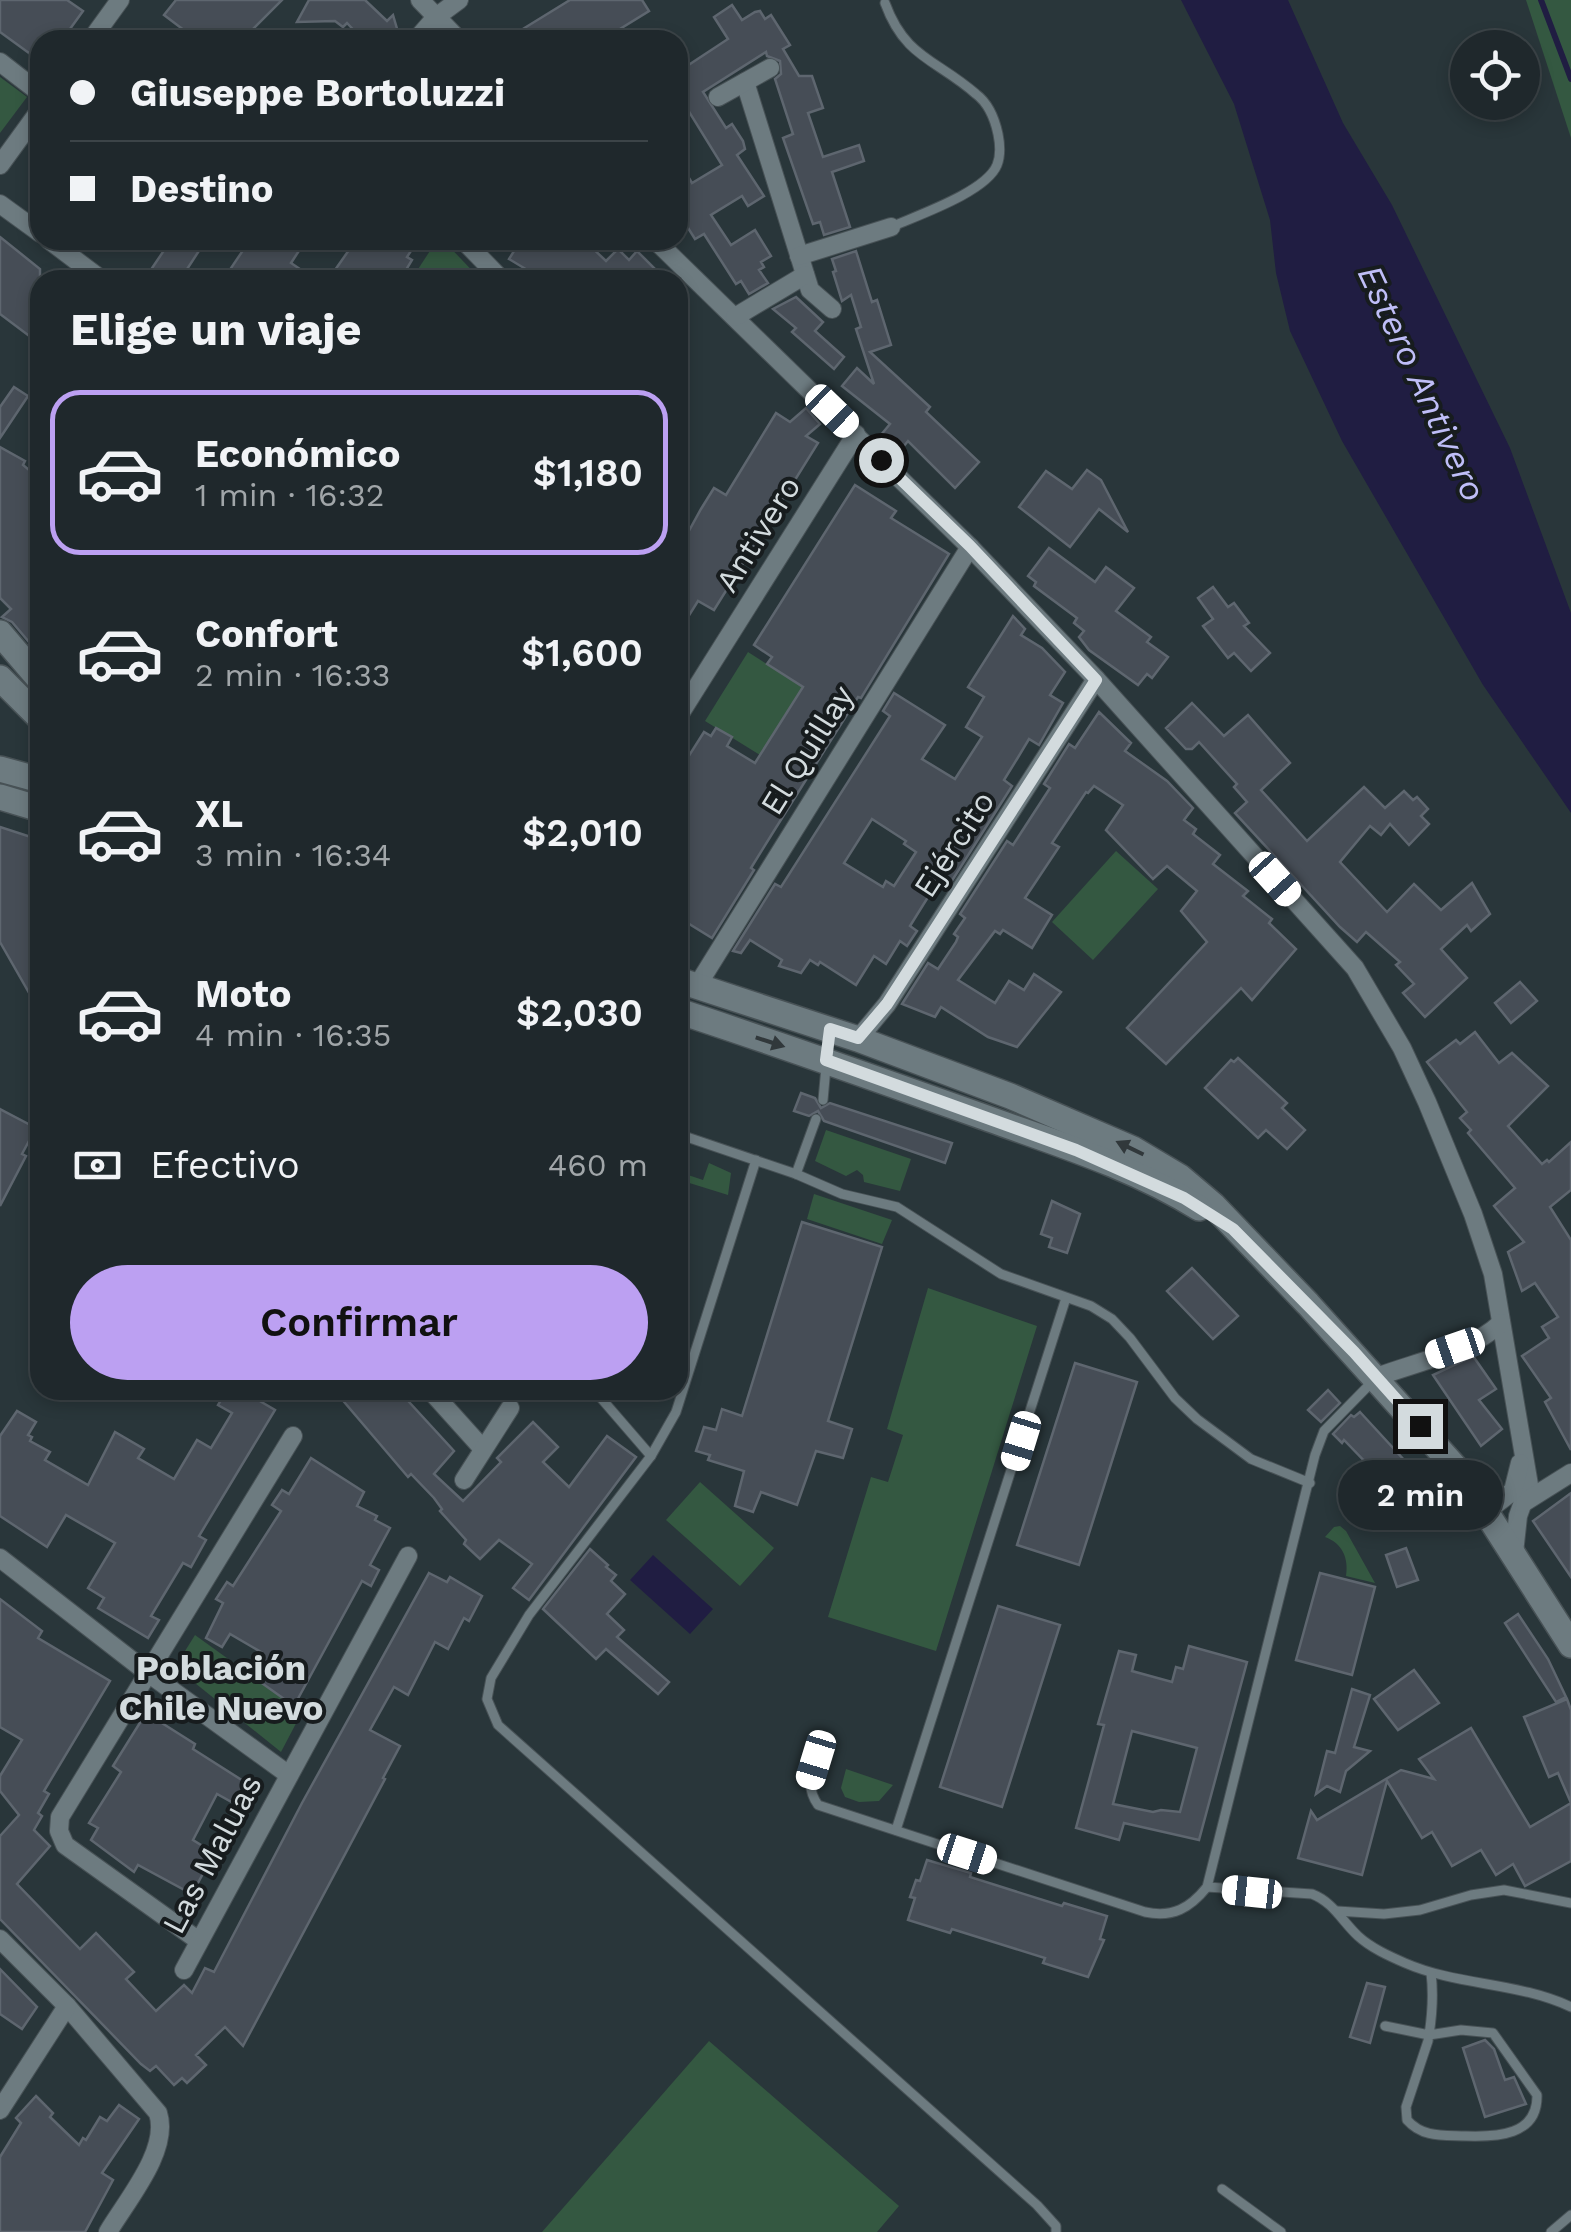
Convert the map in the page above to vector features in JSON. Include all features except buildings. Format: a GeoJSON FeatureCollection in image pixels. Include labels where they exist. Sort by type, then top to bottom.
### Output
{"type":"FeatureCollection","features":[{"type":"Feature","properties":{"kind":"main road"},"geometry":{"type":"LineString","coordinates":[[0,633],[30,668]]}},
{"type":"Feature","properties":{"kind":"main road"},"geometry":{"type":"LineString","coordinates":[[0,678],[0,712]]}},
{"type":"Feature","properties":{"kind":"main road"},"geometry":{"type":"LineString","coordinates":[[0,678],[30,708]]}},
{"type":"Feature","properties":{"kind":"main road"},"geometry":{"type":"LineString","coordinates":[[0,769],[30,777]]}},
{"type":"Feature","properties":{"kind":"main road"},"geometry":{"type":"LineString","coordinates":[[0,797],[30,807]]}},
{"type":"Feature","properties":{"kind":"main road"},"geometry":{"type":"LineString","coordinates":[[698,987],[713,1023]]}},
{"type":"Feature","properties":{"kind":"main road"},"geometry":{"type":"LineString","coordinates":[[698,987],[858,1038],[1051,1112],[1133,1149],[1188,1184],[1377,1377],[1463,1476],[1571,1645]]}},
{"type":"Feature","properties":{"kind":"main road"},"geometry":{"type":"LineString","coordinates":[[688,1014],[826,1060],[1111,1164],[1184,1198],[1233,1229]]}},
{"type":"Feature","properties":{"kind":"street"},"geometry":{"type":"LineString","coordinates":[[98,30],[120,0]]}},
{"type":"Feature","properties":{"kind":"street"},"geometry":{"type":"LineString","coordinates":[[420,0],[449,30]]}},
{"type":"Feature","properties":{"kind":"street"},"geometry":{"type":"LineString","coordinates":[[424,30],[436,16],[460,0]]}},
{"type":"Feature","properties":{"kind":"street"},"geometry":{"type":"LineString","coordinates":[[0,62],[30,85]]}},
{"type":"Feature","properties":{"kind":"street"},"geometry":{"type":"LineString","coordinates":[[718,97],[770,68]]}},
{"type":"Feature","properties":{"kind":"street"},"geometry":{"type":"LineString","coordinates":[[745,82],[810,290],[832,310]]}},
{"type":"Feature","properties":{"kind":"street"},"geometry":{"type":"LineString","coordinates":[[0,165],[30,124]]}},
{"type":"Feature","properties":{"kind":"street"},"geometry":{"type":"LineString","coordinates":[[0,204],[30,226]]}},
{"type":"Feature","properties":{"kind":"street"},"geometry":{"type":"LineString","coordinates":[[800,256],[891,226]]}},
{"type":"Feature","properties":{"kind":"street"},"geometry":{"type":"LineString","coordinates":[[63,250],[90,270]]}},
{"type":"Feature","properties":{"kind":"street"},"geometry":{"type":"LineString","coordinates":[[473,250],[492,270]]}},
{"type":"Feature","properties":{"kind":"street"},"geometry":{"type":"LineString","coordinates":[[665,250],[686,270]]}},
{"type":"Feature","properties":{"kind":"street"},"geometry":{"type":"LineString","coordinates":[[688,272],[970,546],[1345,958],[1377,1003],[1427,1102],[1493,1274],[1528,1485],[1518,1516],[1514,1553]]}},
{"type":"Feature","properties":{"kind":"street"},"geometry":{"type":"LineString","coordinates":[[734,317],[806,275]]}},
{"type":"Feature","properties":{"kind":"street","name":"Antivero"},"geometry":{"type":"LineString","coordinates":[[688,700],[856,434]]}},
{"type":"Feature","properties":{"kind":"street","name":"El Quillay"},"geometry":{"type":"LineString","coordinates":[[698,987],[970,546]]}},
{"type":"Feature","properties":{"kind":"street","name":"Ejército"},"geometry":{"type":"LineString","coordinates":[[858,1038],[887,1004],[1096,680]]}},
{"type":"Feature","properties":{"kind":"street"},"geometry":{"type":"LineString","coordinates":[[1377,1377],[1455,1348],[1501,1323]]}},
{"type":"Feature","properties":{"kind":"street"},"geometry":{"type":"LineString","coordinates":[[439,1400],[483,1449]]}},
{"type":"Feature","properties":{"kind":"street"},"geometry":{"type":"LineString","coordinates":[[464,1480],[510,1408]]}},
{"type":"Feature","properties":{"kind":"street"},"geometry":{"type":"LineString","coordinates":[[199,1941],[65,1845],[59,1832],[60,1817],[293,1436]]}},
{"type":"Feature","properties":{"kind":"street"},"geometry":{"type":"LineString","coordinates":[[1488,1511],[1513,1492],[1521,1453]]}},
{"type":"Feature","properties":{"kind":"street"},"geometry":{"type":"LineString","coordinates":[[1523,1504],[1571,1474]]}},
{"type":"Feature","properties":{"kind":"street","name":"Las Maluas"},"geometry":{"type":"LineString","coordinates":[[184,1970],[408,1556]]}},
{"type":"Feature","properties":{"kind":"street"},"geometry":{"type":"LineString","coordinates":[[0,1558],[148,1673],[289,1775]]}},
{"type":"Feature","properties":{"kind":"street"},"geometry":{"type":"LineString","coordinates":[[0,1939],[67,2006],[151,2102],[162,2124],[158,2148],[108,2232]]}},
{"type":"Feature","properties":{"kind":"street"},"geometry":{"type":"LineString","coordinates":[[0,2110],[67,2006]]}},
{"type":"Feature","properties":{"kind":"lane"},"geometry":{"type":"LineString","coordinates":[[885,3],[895,30],[919,55],[980,96],[995,121],[1000,145],[998,164],[987,180],[891,226]]}},
{"type":"Feature","properties":{"kind":"lane"},"geometry":{"type":"LineString","coordinates":[[823,1100],[830,1029]]}},
{"type":"Feature","properties":{"kind":"lane"},"geometry":{"type":"LineString","coordinates":[[796,1174],[816,1118]]}},
{"type":"Feature","properties":{"kind":"lane"},"geometry":{"type":"LineString","coordinates":[[688,1137],[842,1194],[897,1206],[984,1264],[1025,1284],[1091,1306],[1112,1319],[1175,1398],[1226,1442],[1283,1474],[1310,1484]]}},
{"type":"Feature","properties":{"kind":"lane"},"geometry":{"type":"LineString","coordinates":[[688,1374],[756,1160]]}},
{"type":"Feature","properties":{"kind":"lane"},"geometry":{"type":"LineString","coordinates":[[896,1830],[1066,1298]]}},
{"type":"Feature","properties":{"kind":"lane"},"geometry":{"type":"LineString","coordinates":[[816,1760],[810,1779],[812,1796],[818,1804],[1161,1915],[1194,1904],[1207,1887],[1315,1454],[1324,1431],[1377,1377]]}},
{"type":"Feature","properties":{"kind":"lane"},"geometry":{"type":"LineString","coordinates":[[603,1400],[651,1456]]}},
{"type":"Feature","properties":{"kind":"lane"},"geometry":{"type":"LineString","coordinates":[[680,1400],[651,1456],[536,1605],[491,1678],[487,1699],[498,1725],[1037,2205],[1056,2226],[1056,2232]]}},
{"type":"Feature","properties":{"kind":"lane"},"geometry":{"type":"LineString","coordinates":[[1207,1887],[1312,1894],[1326,1900],[1361,1939],[1430,1973],[1526,1990],[1571,2006]]}},
{"type":"Feature","properties":{"kind":"lane"},"geometry":{"type":"LineString","coordinates":[[1336,1912],[1384,1914],[1420,1910],[1504,1890],[1571,1903]]}},
{"type":"Feature","properties":{"kind":"lane"},"geometry":{"type":"LineString","coordinates":[[1386,2026],[1429,2035],[1461,2030],[1493,2034],[1537,2094],[1537,2106],[1530,2119],[1503,2137],[1430,2135],[1416,2130],[1407,2120],[1406,2107],[1429,2035],[1430,1973]]}},
{"type":"Feature","properties":{"kind":"lane"},"geometry":{"type":"LineString","coordinates":[[1222,2190],[1281,2232]]}},
{"type":"Feature","properties":{"kind":"lane"},"geometry":{"type":"LineString","coordinates":[[1550,2232],[1571,2216]]}},
{"type":"Feature","properties":{"kind":"green space"},"geometry":{"type":"Polygon","coordinates":[[[1526,0],[1571,0],[1571,138],[1540,43],[1540,30],[1536,30],[1526,0]]]}},
{"type":"Feature","properties":{"kind":"green space"},"geometry":{"type":"Polygon","coordinates":[[[0,77],[27,97],[0,133],[0,77]]]}},
{"type":"Feature","properties":{"kind":"green space"},"geometry":{"type":"Polygon","coordinates":[[[430,250],[452,250],[472,270],[418,270],[430,250]]]}},
{"type":"Feature","properties":{"kind":"green space"},"geometry":{"type":"Polygon","coordinates":[[[748,652],[803,687],[760,755],[705,721],[748,652]]]}},
{"type":"Feature","properties":{"kind":"green space"},"geometry":{"type":"Polygon","coordinates":[[[1116,851],[1158,889],[1093,960],[1052,922],[1116,851]]]}},
{"type":"Feature","properties":{"kind":"green space"},"geometry":{"type":"Polygon","coordinates":[[[826,1130],[911,1159],[900,1191],[864,1182],[857,1170],[846,1176],[815,1161],[826,1130]]]}},
{"type":"Feature","properties":{"kind":"green space"},"geometry":{"type":"Polygon","coordinates":[[[709,1163],[731,1173],[728,1195],[688,1183],[688,1175],[703,1180],[709,1163]]]}},
{"type":"Feature","properties":{"kind":"green space"},"geometry":{"type":"Polygon","coordinates":[[[814,1194],[892,1220],[882,1244],[807,1219],[814,1194]]]}},
{"type":"Feature","properties":{"kind":"green space"},"geometry":{"type":"Polygon","coordinates":[[[928,1288],[1037,1326],[936,1651],[828,1617],[871,1477],[888,1482],[903,1435],[887,1429],[928,1288]]]}},
{"type":"Feature","properties":{"kind":"green space"},"geometry":{"type":"Polygon","coordinates":[[[700,1482],[774,1548],[740,1586],[666,1520],[700,1482]]]}},
{"type":"Feature","properties":{"kind":"green space"},"geometry":{"type":"Polygon","coordinates":[[[1340,1526],[1375,1583],[1346,1576],[1343,1552],[1325,1537],[1340,1526]]]}},
{"type":"Feature","properties":{"kind":"green space"},"geometry":{"type":"Polygon","coordinates":[[[195,1635],[302,1712],[281,1752],[175,1667],[195,1635]]]}},
{"type":"Feature","properties":{"kind":"green space"},"geometry":{"type":"Polygon","coordinates":[[[846,1769],[893,1785],[879,1801],[859,1802],[845,1797],[841,1788],[846,1769]]]}},
{"type":"Feature","properties":{"kind":"green space"},"geometry":{"type":"Polygon","coordinates":[[[709,2041],[899,2206],[877,2232],[542,2232],[709,2041]]]}},
{"type":"Feature","properties":{"kind":"water","name":"Estero Antivero"},"geometry":{"type":"Polygon","coordinates":[[[1181,0],[1288,0],[1343,123],[1392,205],[1510,448],[1571,613],[1571,813],[1483,685],[1342,441],[1290,331],[1276,273],[1270,220],[1234,104],[1181,0]]]}},
{"type":"Feature","properties":{"kind":"water"},"geometry":{"type":"Polygon","coordinates":[[[653,1555],[713,1609],[690,1634],[630,1580],[653,1555]]]}},
{"type":"Feature","properties":{"kind":"waterway"},"geometry":{"type":"LineString","coordinates":[[1541,0],[1571,79]]}},
{"type":"Feature","properties":{"kind":"district","name":"Población Chile Nuevo"},"geometry":{"type":"Point","coordinates":[221,1688]}},
{"type":"Feature","properties":{"kind":"route"},"geometry":{"type":"LineString","coordinates":[[881,460],[970,546],[1096,680],[887,1004],[858,1038],[830,1029],[826,1060],[1076,1150],[1184,1198],[1233,1229],[1354,1352],[1420,1426]]}}]}
